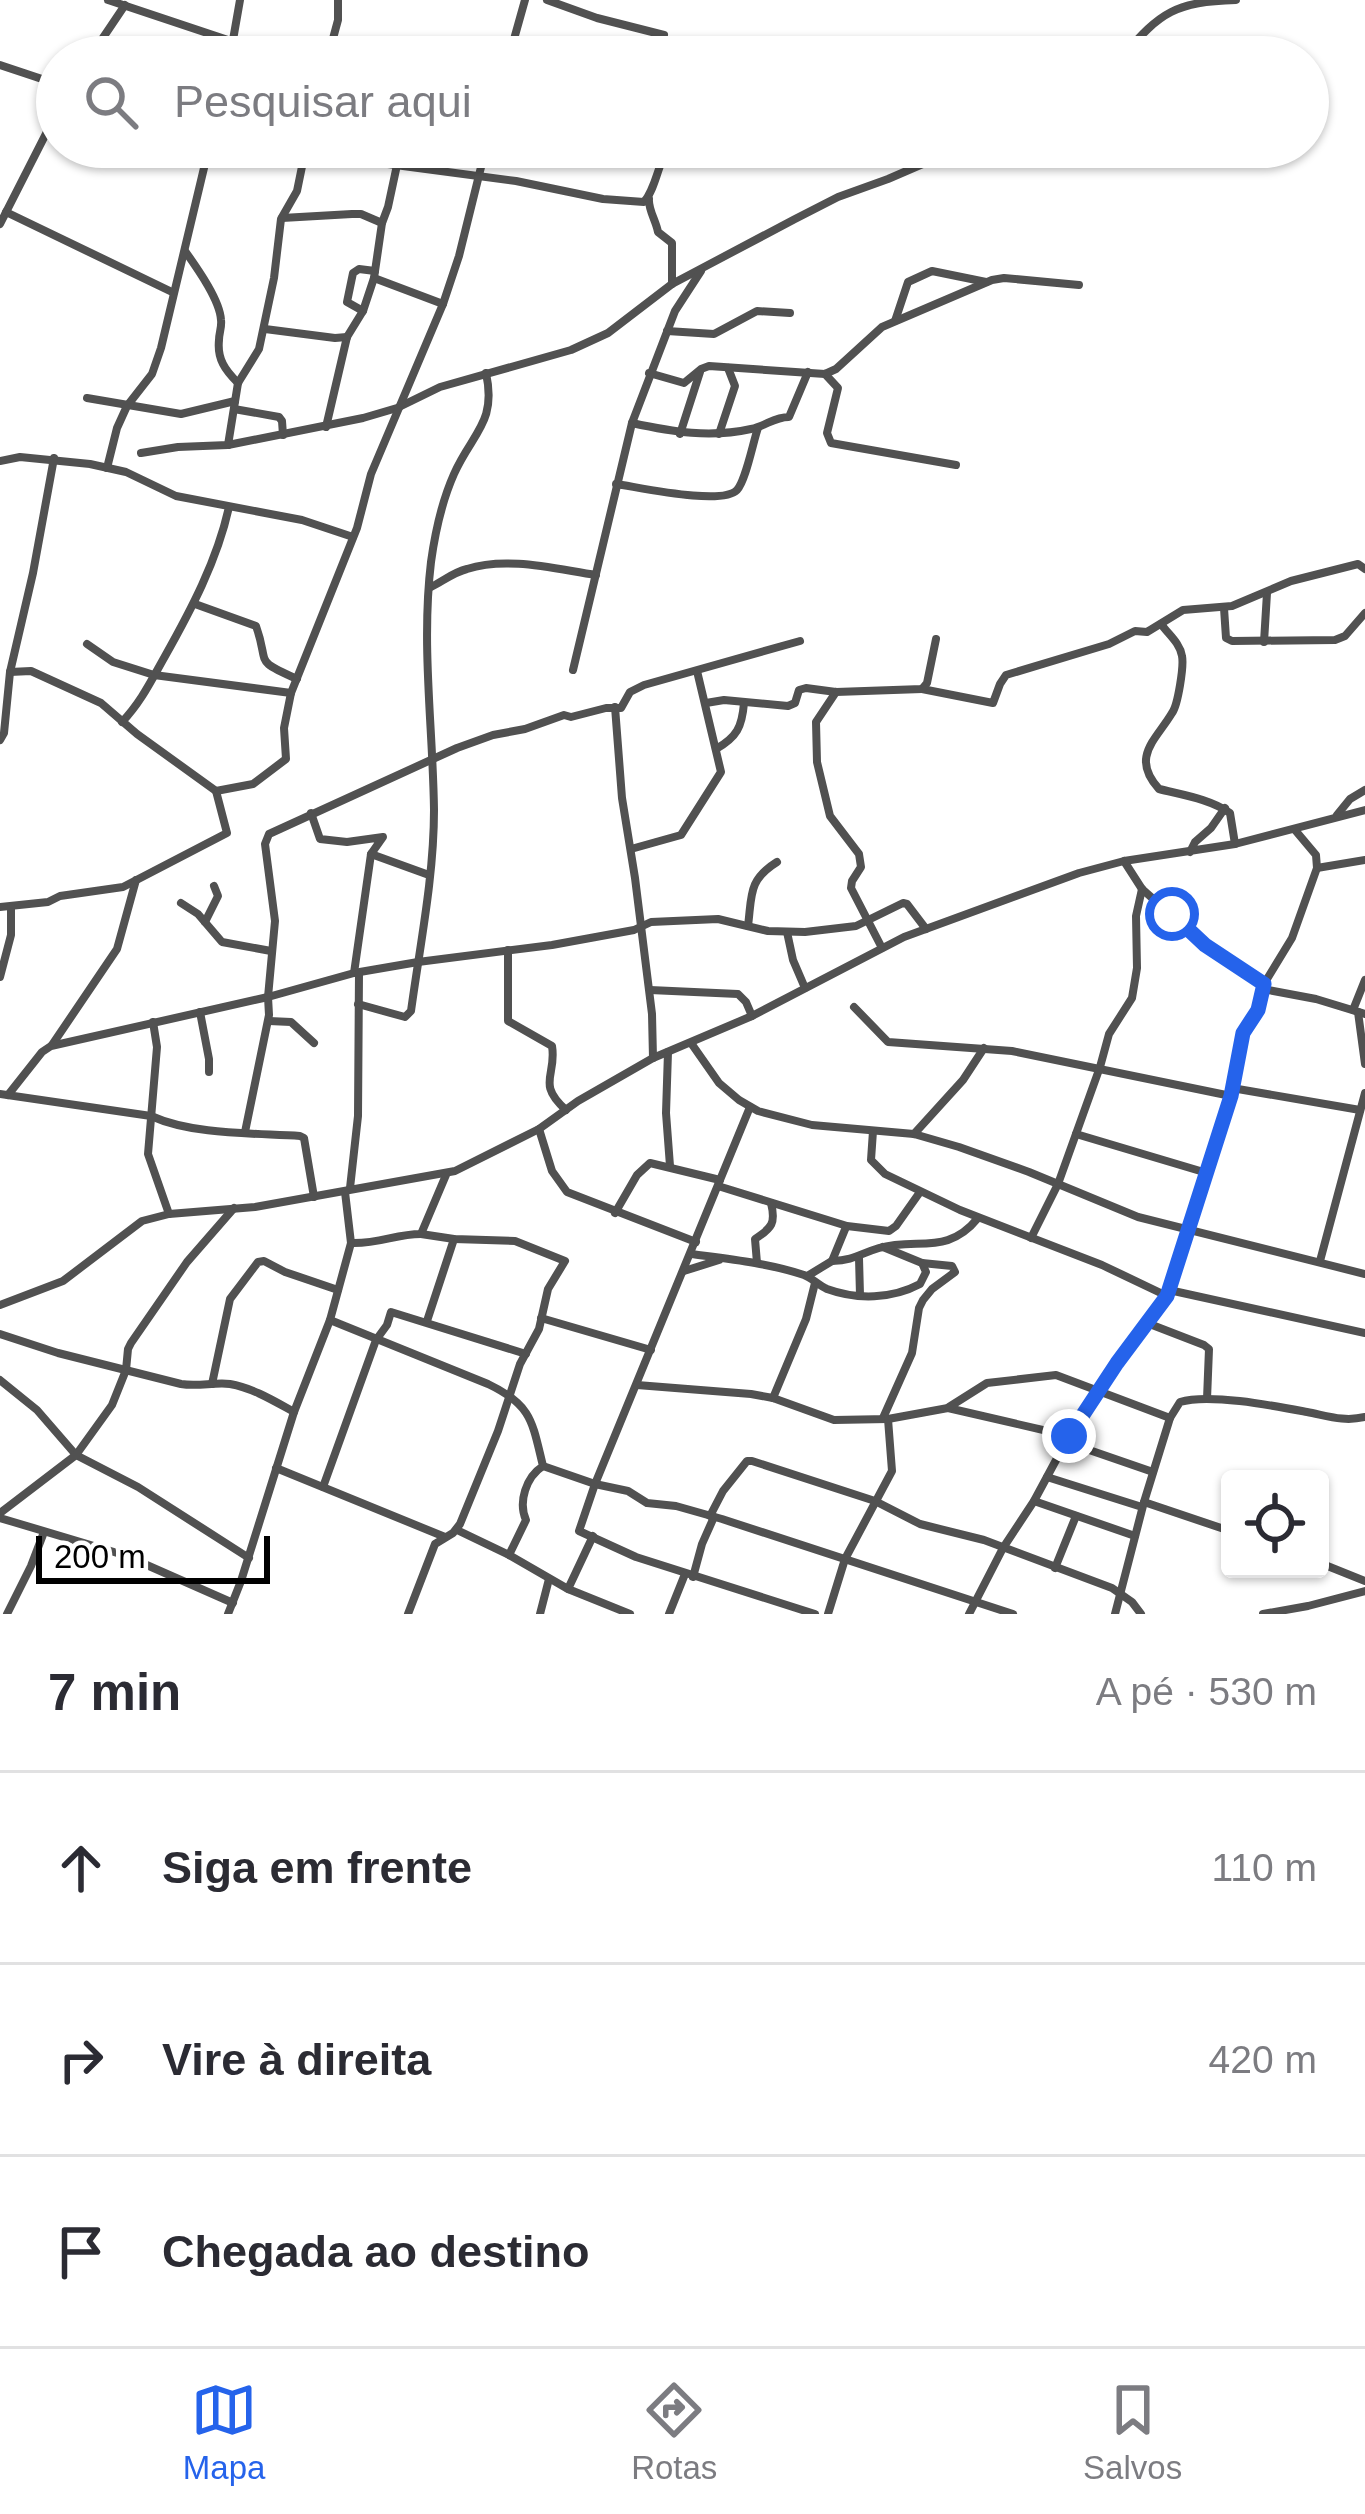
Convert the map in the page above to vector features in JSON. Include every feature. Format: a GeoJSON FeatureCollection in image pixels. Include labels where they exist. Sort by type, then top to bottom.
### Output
{"type":"FeatureCollection","features":[{"type":"Feature","properties":{"kind":"street"},"geometry":{"type":"LineString","coordinates":[[108,0],[217,36]]}},
{"type":"Feature","properties":{"kind":"street"},"geometry":{"type":"LineString","coordinates":[[235,36],[240,0]]}},
{"type":"Feature","properties":{"kind":"street"},"geometry":{"type":"LineString","coordinates":[[334,36],[338,0]]}},
{"type":"Feature","properties":{"kind":"street"},"geometry":{"type":"LineString","coordinates":[[515,36],[526,0]]}},
{"type":"Feature","properties":{"kind":"street"},"geometry":{"type":"LineString","coordinates":[[547,0],[664,35]]}},
{"type":"Feature","properties":{"kind":"street"},"geometry":{"type":"LineString","coordinates":[[1141,36],[1175,8],[1197,1],[1236,0]]}},
{"type":"Feature","properties":{"kind":"street"},"geometry":{"type":"LineString","coordinates":[[104,36],[125,4]]}},
{"type":"Feature","properties":{"kind":"street"},"geometry":{"type":"LineString","coordinates":[[0,65],[36,76]]}},
{"type":"Feature","properties":{"kind":"street"},"geometry":{"type":"LineString","coordinates":[[0,224],[36,153]]}},
{"type":"Feature","properties":{"kind":"street"},"geometry":{"type":"LineString","coordinates":[[107,468],[117,428],[152,374],[161,348],[204,168]]}},
{"type":"Feature","properties":{"kind":"street"},"geometry":{"type":"LineString","coordinates":[[228,446],[238,382],[258,355],[265,329],[281,219],[297,191],[302,168]]}},
{"type":"Feature","properties":{"kind":"street"},"geometry":{"type":"LineString","coordinates":[[326,427],[347,337],[363,311],[375,275],[396,168]]}},
{"type":"Feature","properties":{"kind":"street"},"geometry":{"type":"LineString","coordinates":[[418,168],[603,199],[644,202],[649,196]]}},
{"type":"Feature","properties":{"kind":"street"},"geometry":{"type":"LineString","coordinates":[[216,791],[254,784],[286,759],[284,728],[291,693],[352,537],[371,474],[442,304],[482,168]]}},
{"type":"Feature","properties":{"kind":"street"},"geometry":{"type":"LineString","coordinates":[[657,168],[648,205],[658,232],[672,243],[676,282]]}},
{"type":"Feature","properties":{"kind":"street"},"geometry":{"type":"LineString","coordinates":[[141,453],[228,446],[326,427],[398,408],[440,387],[571,350],[598,339],[676,282],[838,197],[913,168]]}},
{"type":"Feature","properties":{"kind":"street"},"geometry":{"type":"LineString","coordinates":[[6,212],[172,292]]}},
{"type":"Feature","properties":{"kind":"street"},"geometry":{"type":"LineString","coordinates":[[281,219],[362,214],[382,223]]}},
{"type":"Feature","properties":{"kind":"street"},"geometry":{"type":"LineString","coordinates":[[184,250],[222,318],[220,359],[238,382]]}},
{"type":"Feature","properties":{"kind":"street"},"geometry":{"type":"LineString","coordinates":[[363,311],[347,302],[353,273],[359,269],[442,304]]}},
{"type":"Feature","properties":{"kind":"street"},"geometry":{"type":"LineString","coordinates":[[572,670],[632,423],[675,311],[701,269]]}},
{"type":"Feature","properties":{"kind":"street"},"geometry":{"type":"LineString","coordinates":[[895,321],[908,282],[930,271],[987,282]]}},
{"type":"Feature","properties":{"kind":"street"},"geometry":{"type":"LineString","coordinates":[[649,373],[684,383],[700,369],[728,367],[825,374],[895,321],[987,282],[1004,278],[1079,285]]}},
{"type":"Feature","properties":{"kind":"street"},"geometry":{"type":"LineString","coordinates":[[676,282],[693,285]]}},
{"type":"Feature","properties":{"kind":"street"},"geometry":{"type":"LineString","coordinates":[[667,331],[714,334],[757,310],[790,313]]}},
{"type":"Feature","properties":{"kind":"street"},"geometry":{"type":"LineString","coordinates":[[265,329],[347,337]]}},
{"type":"Feature","properties":{"kind":"street"},"geometry":{"type":"LineString","coordinates":[[719,434],[735,386],[728,367]]}},
{"type":"Feature","properties":{"kind":"street"},"geometry":{"type":"LineString","coordinates":[[680,434],[700,369]]}},
{"type":"Feature","properties":{"kind":"street"},"geometry":{"type":"LineString","coordinates":[[632,423],[680,434],[758,428],[775,417],[789,417],[808,372]]}},
{"type":"Feature","properties":{"kind":"street"},"geometry":{"type":"LineString","coordinates":[[358,1004],[409,1015],[434,810],[427,692],[435,539],[454,473],[490,404],[486,373]]}},
{"type":"Feature","properties":{"kind":"street"},"geometry":{"type":"LineString","coordinates":[[825,374],[838,388],[827,433],[831,443],[956,465]]}},
{"type":"Feature","properties":{"kind":"street"},"geometry":{"type":"LineString","coordinates":[[87,398],[181,414],[235,405],[279,418],[284,435]]}},
{"type":"Feature","properties":{"kind":"street"},"geometry":{"type":"LineString","coordinates":[[616,484],[710,497],[728,495],[740,486],[758,428]]}},
{"type":"Feature","properties":{"kind":"street"},"geometry":{"type":"LineString","coordinates":[[0,461],[54,458],[126,472],[176,496],[284,516],[352,537]]}},
{"type":"Feature","properties":{"kind":"street"},"geometry":{"type":"LineString","coordinates":[[0,740],[8,670],[33,573],[54,458]]}},
{"type":"Feature","properties":{"kind":"street"},"geometry":{"type":"LineString","coordinates":[[122,722],[140,703],[194,604],[229,507]]}},
{"type":"Feature","properties":{"kind":"street"},"geometry":{"type":"LineString","coordinates":[[430,588],[460,571],[484,565],[517,564],[596,574]]}},
{"type":"Feature","properties":{"kind":"street"},"geometry":{"type":"LineString","coordinates":[[706,704],[719,700],[793,706],[802,688],[836,692],[922,689],[993,703],[1006,676],[1136,631],[1147,632],[1184,610],[1224,608],[1309,575],[1358,564],[1365,567]]}},
{"type":"Feature","properties":{"kind":"street"},"geometry":{"type":"LineString","coordinates":[[1264,642],[1268,592]]}},
{"type":"Feature","properties":{"kind":"street"},"geometry":{"type":"LineString","coordinates":[[194,604],[256,626],[264,661],[297,679]]}},
{"type":"Feature","properties":{"kind":"street"},"geometry":{"type":"LineString","coordinates":[[1224,608],[1227,640],[1264,642],[1335,640],[1345,636],[1365,613]]}},
{"type":"Feature","properties":{"kind":"street"},"geometry":{"type":"LineString","coordinates":[[1161,623],[1182,658],[1175,707],[1148,746],[1150,779],[1159,789],[1225,808],[1232,815],[1234,844]]}},
{"type":"Feature","properties":{"kind":"street"},"geometry":{"type":"LineString","coordinates":[[922,689],[936,639]]}},
{"type":"Feature","properties":{"kind":"street"},"geometry":{"type":"LineString","coordinates":[[245,1132],[268,1021],[275,921],[265,838],[431,757],[563,715],[623,706],[630,692],[644,685],[800,641]]}},
{"type":"Feature","properties":{"kind":"street"},"geometry":{"type":"LineString","coordinates":[[87,644],[113,662],[154,675],[291,693]]}},
{"type":"Feature","properties":{"kind":"street"},"geometry":{"type":"LineString","coordinates":[[0,977],[11,935],[6,907],[123,886],[227,833],[216,791],[101,704],[32,671],[8,670]]}},
{"type":"Feature","properties":{"kind":"street"},"geometry":{"type":"LineString","coordinates":[[631,848],[676,838],[721,772],[698,671]]}},
{"type":"Feature","properties":{"kind":"street"},"geometry":{"type":"LineString","coordinates":[[836,692],[816,722],[817,762],[830,815],[859,854],[861,867],[850,888],[882,948]]}},
{"type":"Feature","properties":{"kind":"street"},"geometry":{"type":"LineString","coordinates":[[716,748],[730,741],[741,727],[744,703]]}},
{"type":"Feature","properties":{"kind":"street"},"geometry":{"type":"LineString","coordinates":[[615,707],[622,798],[650,990],[652,1058]]}},
{"type":"Feature","properties":{"kind":"street"},"geometry":{"type":"LineString","coordinates":[[1336,816],[1365,790]]}},
{"type":"Feature","properties":{"kind":"street"},"geometry":{"type":"LineString","coordinates":[[1190,852],[1225,808]]}},
{"type":"Feature","properties":{"kind":"street"},"geometry":{"type":"LineString","coordinates":[[0,1305],[63,1281],[136,1224],[169,1214],[255,1208],[447,1173],[490,1156],[652,1058],[752,1016],[882,948],[1079,873],[1234,844],[1365,809]]}},
{"type":"Feature","properties":{"kind":"street"},"geometry":{"type":"LineString","coordinates":[[228,1614],[294,1412],[330,1320],[351,1244],[347,1190],[358,1116],[356,973],[371,854],[383,837],[347,842],[320,839],[311,813]]}},
{"type":"Feature","properties":{"kind":"street"},"geometry":{"type":"LineString","coordinates":[[969,1614],[1097,1392],[1168,1293],[1232,1092],[1243,1033],[1255,1016],[1263,986],[1292,938],[1317,868],[1316,855],[1295,830]]}},
{"type":"Feature","properties":{"kind":"street"},"geometry":{"type":"LineString","coordinates":[[371,854],[429,875]]}},
{"type":"Feature","properties":{"kind":"street"},"geometry":{"type":"LineString","coordinates":[[1317,868],[1365,860]]}},
{"type":"Feature","properties":{"kind":"street"},"geometry":{"type":"LineString","coordinates":[[1124,861],[1142,889],[1205,945],[1263,986],[1358,1012]]}},
{"type":"Feature","properties":{"kind":"street"},"geometry":{"type":"LineString","coordinates":[[748,926],[753,884],[777,862]]}},
{"type":"Feature","properties":{"kind":"street"},"geometry":{"type":"LineString","coordinates":[[51,1046],[117,949],[136,880]]}},
{"type":"Feature","properties":{"kind":"street"},"geometry":{"type":"LineString","coordinates":[[205,922],[218,896],[214,886]]}},
{"type":"Feature","properties":{"kind":"street"},"geometry":{"type":"LineString","coordinates":[[1031,1238],[1058,1184],[1109,1034],[1132,998],[1142,889]]}},
{"type":"Feature","properties":{"kind":"street"},"geometry":{"type":"LineString","coordinates":[[181,903],[222,942],[272,951]]}},
{"type":"Feature","properties":{"kind":"street"},"geometry":{"type":"LineString","coordinates":[[4,1095],[51,1046],[356,973],[634,930],[651,922],[711,919],[787,932],[869,921],[905,903],[926,929]]}},
{"type":"Feature","properties":{"kind":"street"},"geometry":{"type":"LineString","coordinates":[[787,932],[805,988]]}},
{"type":"Feature","properties":{"kind":"street"},"geometry":{"type":"LineString","coordinates":[[508,950],[508,1022],[552,1046],[548,1085],[566,1110]]}},
{"type":"Feature","properties":{"kind":"street"},"geometry":{"type":"LineString","coordinates":[[1365,980],[1358,1012],[1365,1064]]}},
{"type":"Feature","properties":{"kind":"street"},"geometry":{"type":"LineString","coordinates":[[650,990],[738,994],[752,1016]]}},
{"type":"Feature","properties":{"kind":"street"},"geometry":{"type":"LineString","coordinates":[[854,1007],[888,1042],[984,1048],[1361,1110]]}},
{"type":"Feature","properties":{"kind":"street"},"geometry":{"type":"LineString","coordinates":[[200,1012],[209,1072]]}},
{"type":"Feature","properties":{"kind":"street"},"geometry":{"type":"LineString","coordinates":[[153,1021],[157,1047],[148,1154],[169,1214]]}},
{"type":"Feature","properties":{"kind":"street"},"geometry":{"type":"LineString","coordinates":[[268,1021],[291,1022],[314,1043]]}},
{"type":"Feature","properties":{"kind":"street"},"geometry":{"type":"LineString","coordinates":[[692,1043],[719,1083],[750,1107],[812,1125],[914,1135],[959,1147],[1138,1217],[1365,1274]]}},
{"type":"Feature","properties":{"kind":"street"},"geometry":{"type":"LineString","coordinates":[[914,1135],[963,1080],[984,1048]]}},
{"type":"Feature","properties":{"kind":"street"},"geometry":{"type":"LineString","coordinates":[[668,1052],[670,1166]]}},
{"type":"Feature","properties":{"kind":"street"},"geometry":{"type":"LineString","coordinates":[[1320,1261],[1365,1093]]}},
{"type":"Feature","properties":{"kind":"street"},"geometry":{"type":"LineString","coordinates":[[4,1095],[162,1121],[300,1136],[314,1197]]}},
{"type":"Feature","properties":{"kind":"street"},"geometry":{"type":"LineString","coordinates":[[750,1107],[579,1531],[689,1576],[815,1614]]}},
{"type":"Feature","properties":{"kind":"street"},"geometry":{"type":"LineString","coordinates":[[539,1129],[558,1183],[572,1195],[696,1242]]}},
{"type":"Feature","properties":{"kind":"street"},"geometry":{"type":"LineString","coordinates":[[873,1131],[871,1160],[885,1174],[978,1218],[1168,1293],[1365,1333]]}},
{"type":"Feature","properties":{"kind":"street"},"geometry":{"type":"LineString","coordinates":[[1076,1133],[1207,1173]]}},
{"type":"Feature","properties":{"kind":"street"},"geometry":{"type":"LineString","coordinates":[[615,1213],[650,1163],[847,1226],[889,1232],[920,1192]]}},
{"type":"Feature","properties":{"kind":"street"},"geometry":{"type":"LineString","coordinates":[[422,1234],[447,1173]]}},
{"type":"Feature","properties":{"kind":"street"},"geometry":{"type":"LineString","coordinates":[[757,1263],[755,1239],[775,1219],[771,1202]]}},
{"type":"Feature","properties":{"kind":"street"},"geometry":{"type":"LineString","coordinates":[[0,1515],[76,1456],[110,1410],[131,1343],[187,1262],[234,1208]]}},
{"type":"Feature","properties":{"kind":"street"},"geometry":{"type":"LineString","coordinates":[[832,1261],[859,1258],[883,1247],[953,1238],[964,1234],[978,1218]]}},
{"type":"Feature","properties":{"kind":"street"},"geometry":{"type":"LineString","coordinates":[[773,1398],[806,1319],[812,1279],[832,1261],[847,1226]]}},
{"type":"Feature","properties":{"kind":"street"},"geometry":{"type":"LineString","coordinates":[[351,1244],[376,1244],[401,1234],[515,1241],[566,1261],[548,1289],[534,1340],[457,1529],[438,1541],[431,1552],[408,1614]]}},
{"type":"Feature","properties":{"kind":"street"},"geometry":{"type":"LineString","coordinates":[[427,1321],[454,1239]]}},
{"type":"Feature","properties":{"kind":"street"},"geometry":{"type":"LineString","coordinates":[[828,1614],[845,1559],[890,1476],[893,1465],[885,1419],[912,1353],[919,1308],[932,1289],[956,1272],[952,1266],[922,1263],[883,1247]]}},
{"type":"Feature","properties":{"kind":"street"},"geometry":{"type":"LineString","coordinates":[[691,1254],[757,1263],[860,1295],[886,1295],[920,1284],[926,1272],[922,1263]]}},
{"type":"Feature","properties":{"kind":"street"},"geometry":{"type":"LineString","coordinates":[[859,1258],[860,1295]]}},
{"type":"Feature","properties":{"kind":"street"},"geometry":{"type":"LineString","coordinates":[[684,1271],[720,1259]]}},
{"type":"Feature","properties":{"kind":"street"},"geometry":{"type":"LineString","coordinates":[[212,1384],[230,1299],[258,1262],[338,1290]]}},
{"type":"Feature","properties":{"kind":"street"},"geometry":{"type":"LineString","coordinates":[[322,1487],[376,1340],[392,1312],[526,1354]]}},
{"type":"Feature","properties":{"kind":"street"},"geometry":{"type":"LineString","coordinates":[[541,1318],[651,1350]]}},
{"type":"Feature","properties":{"kind":"street"},"geometry":{"type":"LineString","coordinates":[[330,1320],[510,1395],[531,1418],[543,1466]]}},
{"type":"Feature","properties":{"kind":"street"},"geometry":{"type":"LineString","coordinates":[[1147,1323],[1209,1349],[1208,1399]]}},
{"type":"Feature","properties":{"kind":"street"},"geometry":{"type":"LineString","coordinates":[[0,1334],[182,1384],[237,1385],[294,1412]]}},
{"type":"Feature","properties":{"kind":"street"},"geometry":{"type":"LineString","coordinates":[[637,1385],[773,1398],[834,1420],[885,1419],[948,1408],[987,1383],[1055,1375],[1170,1418]]}},
{"type":"Feature","properties":{"kind":"street"},"geometry":{"type":"LineString","coordinates":[[0,1380],[37,1410],[76,1456],[138,1487],[249,1558]]}},
{"type":"Feature","properties":{"kind":"street"},"geometry":{"type":"LineString","coordinates":[[1115,1614],[1170,1418],[1183,1400],[1292,1409],[1346,1421],[1365,1417]]}},
{"type":"Feature","properties":{"kind":"street"},"geometry":{"type":"LineString","coordinates":[[948,1408],[1068,1439],[1153,1472]]}},
{"type":"Feature","properties":{"kind":"street"},"geometry":{"type":"LineString","coordinates":[[669,1614],[723,1491],[747,1461],[875,1501],[920,1524],[984,1540],[1120,1594],[1142,1614]]}},
{"type":"Feature","properties":{"kind":"street"},"geometry":{"type":"LineString","coordinates":[[543,1466],[628,1491],[647,1503],[676,1506],[1013,1614]]}},
{"type":"Feature","properties":{"kind":"street"},"geometry":{"type":"LineString","coordinates":[[509,1555],[526,1520],[521,1508],[530,1476],[543,1466]]}},
{"type":"Feature","properties":{"kind":"street"},"geometry":{"type":"LineString","coordinates":[[276,1468],[445,1537]]}},
{"type":"Feature","properties":{"kind":"street"},"geometry":{"type":"LineString","coordinates":[[1048,1477],[1221,1528]]}},
{"type":"Feature","properties":{"kind":"street"},"geometry":{"type":"LineString","coordinates":[[1034,1501],[1135,1536]]}},
{"type":"Feature","properties":{"kind":"street"},"geometry":{"type":"LineString","coordinates":[[0,1515],[124,1555],[233,1604]]}},
{"type":"Feature","properties":{"kind":"street"},"geometry":{"type":"LineString","coordinates":[[1055,1568],[1076,1516]]}},
{"type":"Feature","properties":{"kind":"street"},"geometry":{"type":"LineString","coordinates":[[457,1529],[568,1589],[630,1614]]}},
{"type":"Feature","properties":{"kind":"street"},"geometry":{"type":"LineString","coordinates":[[7,1614],[44,1532]]}},
{"type":"Feature","properties":{"kind":"street"},"geometry":{"type":"LineString","coordinates":[[568,1589],[592,1536]]}},
{"type":"Feature","properties":{"kind":"street"},"geometry":{"type":"LineString","coordinates":[[1329,1567],[1365,1581]]}},
{"type":"Feature","properties":{"kind":"street"},"geometry":{"type":"LineString","coordinates":[[540,1614],[549,1579]]}},
{"type":"Feature","properties":{"kind":"street"},"geometry":{"type":"LineString","coordinates":[[1263,1614],[1365,1591]]}},
{"type":"Feature","properties":{"kind":"route"},"geometry":{"type":"LineString","coordinates":[[1069,1436],[1167,1296],[1231,1096],[1243,1033],[1255,1016],[1264,984],[1205,945],[1172,914]]}}]}
